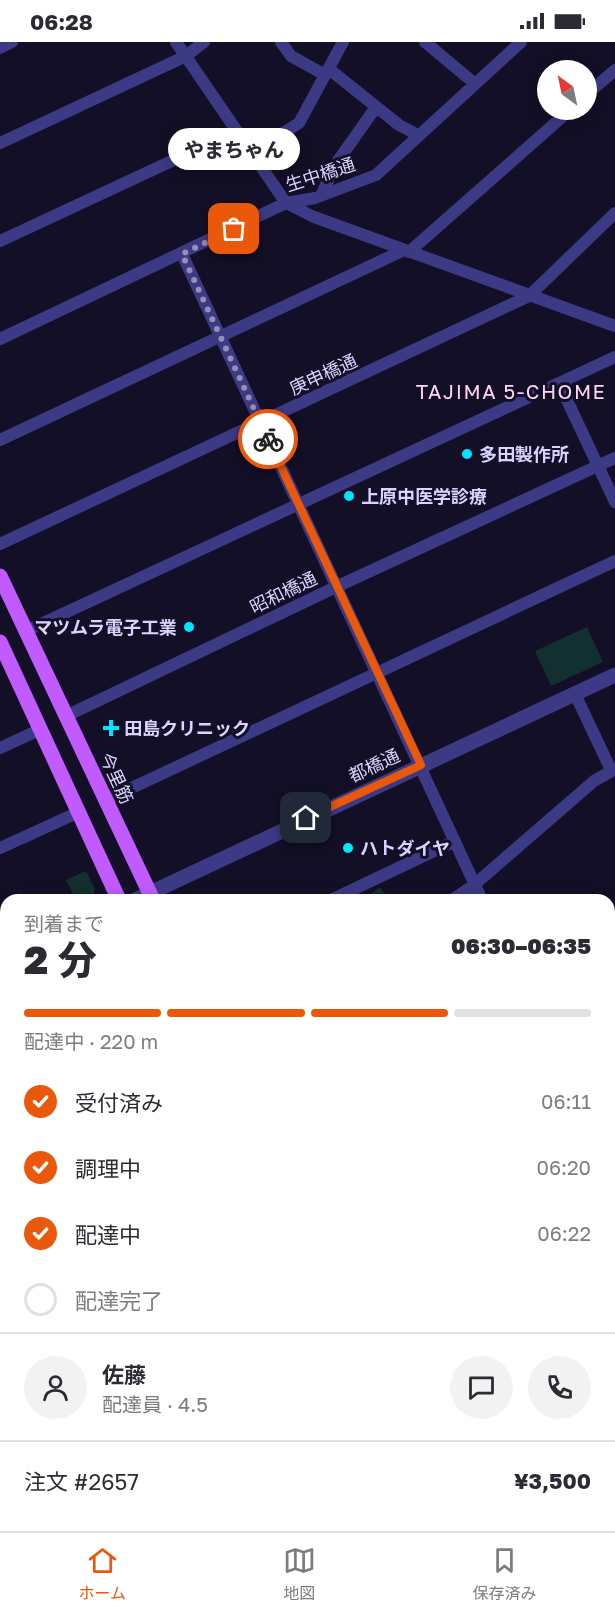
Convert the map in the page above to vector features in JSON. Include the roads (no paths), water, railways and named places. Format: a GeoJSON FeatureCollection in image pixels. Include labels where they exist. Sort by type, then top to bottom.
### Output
{"type":"FeatureCollection","features":[{"type":"Feature","properties":{"kind":"main road","name":"今里筋"},"geometry":{"type":"LineString","coordinates":[[0,576],[151,894]]}},
{"type":"Feature","properties":{"kind":"main road"},"geometry":{"type":"LineString","coordinates":[[0,643],[116,894]]}},
{"type":"Feature","properties":{"kind":"street"},"geometry":{"type":"LineString","coordinates":[[0,48],[12,42]]}},
{"type":"Feature","properties":{"kind":"street"},"geometry":{"type":"LineString","coordinates":[[176,42],[286,203],[314,217],[615,326]]}},
{"type":"Feature","properties":{"kind":"street"},"geometry":{"type":"LineString","coordinates":[[0,143],[186,56],[204,42]]}},
{"type":"Feature","properties":{"kind":"street"},"geometry":{"type":"LineString","coordinates":[[281,42],[291,56],[327,72],[399,125],[418,135]]}},
{"type":"Feature","properties":{"kind":"street"},"geometry":{"type":"LineString","coordinates":[[252,153],[299,123],[343,42]]}},
{"type":"Feature","properties":{"kind":"street"},"geometry":{"type":"LineString","coordinates":[[425,42],[474,83]]}},
{"type":"Feature","properties":{"kind":"street","name":"生中橋通"},"geometry":{"type":"LineString","coordinates":[[0,339],[286,203],[321,196],[376,175],[512,45]]}},
{"type":"Feature","properties":{"kind":"street"},"geometry":{"type":"LineString","coordinates":[[597,86],[615,70]]}},
{"type":"Feature","properties":{"kind":"street"},"geometry":{"type":"LineString","coordinates":[[321,196],[335,165],[376,107]]}},
{"type":"Feature","properties":{"kind":"street"},"geometry":{"type":"LineString","coordinates":[[0,440],[406,251],[558,120]]}},
{"type":"Feature","properties":{"kind":"street"},"geometry":{"type":"LineString","coordinates":[[0,241],[236,131]]}},
{"type":"Feature","properties":{"kind":"street","name":"庚申橋通"},"geometry":{"type":"LineString","coordinates":[[0,544],[530,296],[615,213]]}},
{"type":"Feature","properties":{"kind":"street"},"geometry":{"type":"LineString","coordinates":[[182,254],[338,586],[479,894]]}},
{"type":"Feature","properties":{"kind":"street"},"geometry":{"type":"LineString","coordinates":[[27,632],[615,357]]}},
{"type":"Feature","properties":{"kind":"street"},"geometry":{"type":"LineString","coordinates":[[559,382],[615,502]]}},
{"type":"Feature","properties":{"kind":"street","name":"昭和橋通"},"geometry":{"type":"LineString","coordinates":[[66,716],[338,586],[615,458]]}},
{"type":"Feature","properties":{"kind":"street"},"geometry":{"type":"LineString","coordinates":[[106,800],[615,561]]}},
{"type":"Feature","properties":{"kind":"street","name":"都橋通"},"geometry":{"type":"LineString","coordinates":[[156,894],[421,765],[615,675]]}},
{"type":"Feature","properties":{"kind":"street"},"geometry":{"type":"LineString","coordinates":[[461,894],[594,781],[613,770],[575,694]]}},
{"type":"Feature","properties":{"kind":"street"},"geometry":{"type":"LineString","coordinates":[[0,748],[41,729]]}},
{"type":"Feature","properties":{"kind":"street"},"geometry":{"type":"LineString","coordinates":[[0,848],[79,812]]}},
{"type":"Feature","properties":{"kind":"street"},"geometry":{"type":"LineString","coordinates":[[345,894],[455,841]]}},
{"type":"Feature","properties":{"kind":"place","name":"やまちゃん"},"geometry":{"type":"Point","coordinates":[234,229]}},
{"type":"Feature","properties":{"kind":"place","name":"多田製作所"},"geometry":{"type":"Point","coordinates":[467,454]}},
{"type":"Feature","properties":{"kind":"place","name":"上原中医学診療"},"geometry":{"type":"Point","coordinates":[349,496]}},
{"type":"Feature","properties":{"kind":"place","name":"マツムラ電子工業"},"geometry":{"type":"Point","coordinates":[189,627]}},
{"type":"Feature","properties":{"kind":"place","name":"田島クリニック"},"geometry":{"type":"Point","coordinates":[111,728]}},
{"type":"Feature","properties":{"kind":"place","name":"ハトダイヤ"},"geometry":{"type":"Point","coordinates":[348,848]}},
{"type":"Feature","properties":{"kind":"district","name":"TAJIMA 5-CHOME"},"geometry":{"type":"Point","coordinates":[511,391]}}]}
